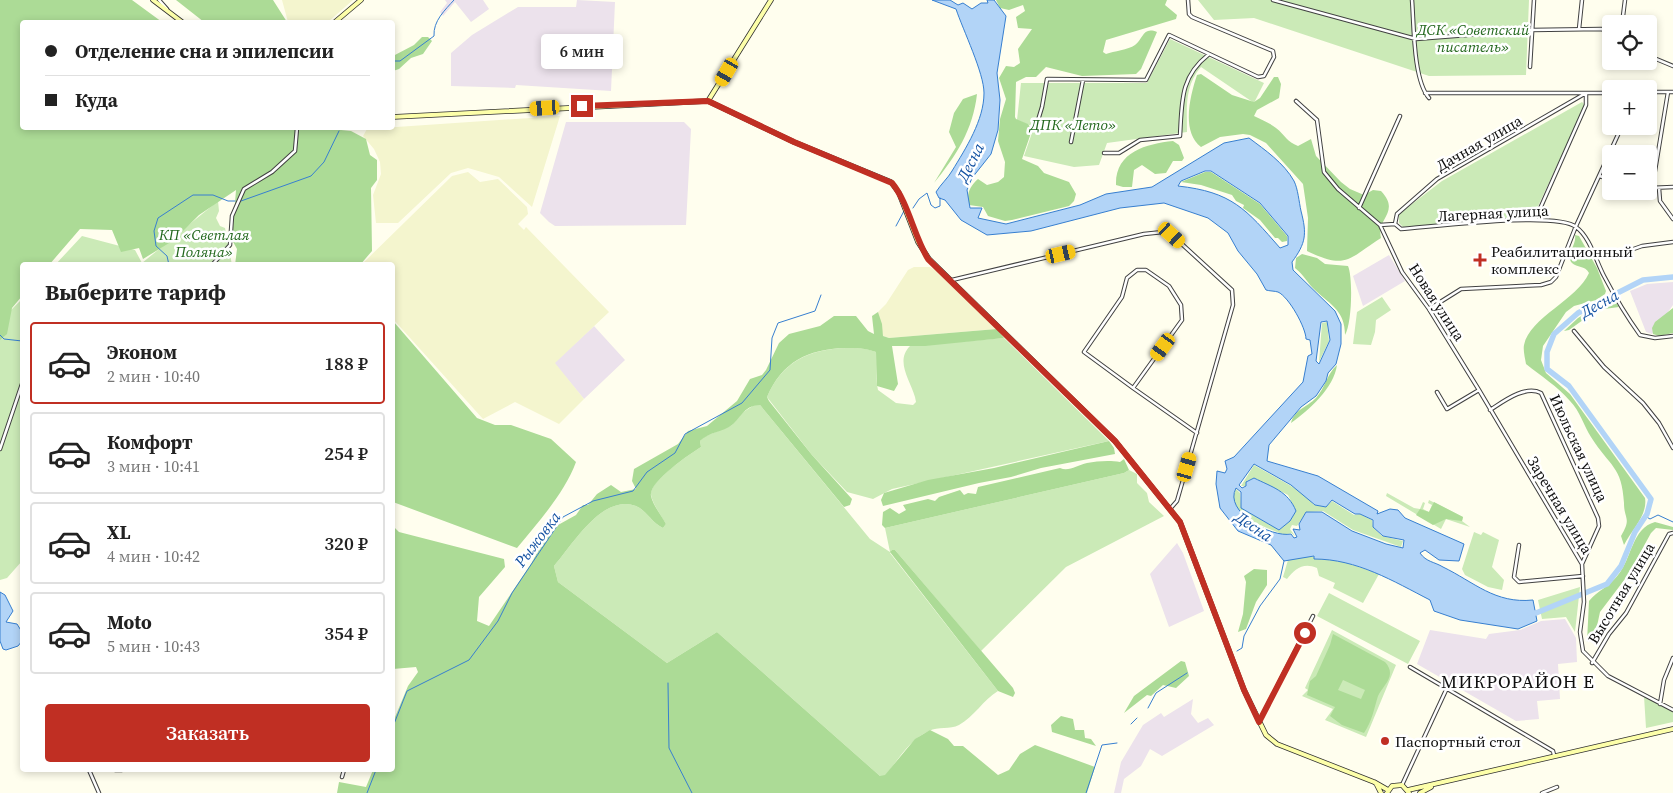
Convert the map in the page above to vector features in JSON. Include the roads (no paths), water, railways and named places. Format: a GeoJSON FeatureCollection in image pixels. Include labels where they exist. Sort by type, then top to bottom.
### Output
{"type":"FeatureCollection","features":[{"type":"Feature","properties":{"kind":"main road"},"geometry":{"type":"LineString","coordinates":[[153,0],[179,20]]}},
{"type":"Feature","properties":{"kind":"main road"},"geometry":{"type":"LineString","coordinates":[[337,20],[361,0]]}},
{"type":"Feature","properties":{"kind":"main road"},"geometry":{"type":"LineString","coordinates":[[708,101],[771,0]]}},
{"type":"Feature","properties":{"kind":"main road"},"geometry":{"type":"LineString","coordinates":[[395,117],[708,101],[794,142],[892,183],[899,193],[918,242],[928,259],[1115,441],[1180,522],[1244,690],[1266,735],[1274,742],[1374,782],[1387,791],[1392,786],[1402,785],[1409,792],[1554,755],[1673,728]]}},
{"type":"Feature","properties":{"kind":"main road"},"geometry":{"type":"LineString","coordinates":[[1374,782],[1381,793]]}},
{"type":"Feature","properties":{"kind":"main road"},"geometry":{"type":"LineString","coordinates":[[1420,793],[1440,783]]}},
{"type":"Feature","properties":{"kind":"street"},"geometry":{"type":"LineString","coordinates":[[159,0],[174,16]]}},
{"type":"Feature","properties":{"kind":"street"},"geometry":{"type":"LineString","coordinates":[[1036,127],[1047,79],[1146,80],[1169,36],[1260,78],[1264,76],[1274,55],[1272,51],[1192,17],[1189,14],[1188,0]]}},
{"type":"Feature","properties":{"kind":"street"},"geometry":{"type":"LineString","coordinates":[[1274,0],[1416,39],[1530,30],[1602,29]]}},
{"type":"Feature","properties":{"kind":"street"},"geometry":{"type":"LineString","coordinates":[[1412,0],[1420,75],[1425,93],[1429,98]]}},
{"type":"Feature","properties":{"kind":"street"},"geometry":{"type":"LineString","coordinates":[[1530,67],[1530,30],[1534,0]]}},
{"type":"Feature","properties":{"kind":"street"},"geometry":{"type":"LineString","coordinates":[[1579,29],[1582,0]]}},
{"type":"Feature","properties":{"kind":"street"},"geometry":{"type":"LineString","coordinates":[[1623,15],[1625,0]]}},
{"type":"Feature","properties":{"kind":"street"},"geometry":{"type":"LineString","coordinates":[[1104,153],[1118,153],[1140,140],[1180,136],[1184,90],[1189,73],[1194,65],[1208,54]]}},
{"type":"Feature","properties":{"kind":"street"},"geometry":{"type":"LineString","coordinates":[[1657,59],[1673,66]]}},
{"type":"Feature","properties":{"kind":"street"},"geometry":{"type":"LineString","coordinates":[[1071,142],[1083,80]]}},
{"type":"Feature","properties":{"kind":"street"},"geometry":{"type":"LineString","coordinates":[[1657,92],[1673,92]]}},
{"type":"Feature","properties":{"kind":"street"},"geometry":{"type":"LineString","coordinates":[[1657,151],[1668,92]]}},
{"type":"Feature","properties":{"kind":"street"},"geometry":{"type":"LineString","coordinates":[[1425,93],[1602,93]]}},
{"type":"Feature","properties":{"kind":"street"},"geometry":{"type":"LineString","coordinates":[[1535,220],[1586,105],[1586,93]]}},
{"type":"Feature","properties":{"kind":"street","name":"Дачная улица"},"geometry":{"type":"LineString","coordinates":[[1395,224],[1397,214],[1437,179],[1586,93]]}},
{"type":"Feature","properties":{"kind":"street"},"geometry":{"type":"LineString","coordinates":[[1296,101],[1318,120],[1324,172],[1338,189],[1380,225],[1395,224]]}},
{"type":"Feature","properties":{"kind":"street"},"geometry":{"type":"LineString","coordinates":[[1359,208],[1400,116]]}},
{"type":"Feature","properties":{"kind":"street"},"geometry":{"type":"LineString","coordinates":[[215,262],[230,245],[232,216],[244,189],[272,172],[294,151],[297,130]]}},
{"type":"Feature","properties":{"kind":"street"},"geometry":{"type":"LineString","coordinates":[[1429,309],[1461,289],[1541,285],[1551,282],[1556,277],[1576,226],[1618,135]]}},
{"type":"Feature","properties":{"kind":"street"},"geometry":{"type":"LineString","coordinates":[[1673,187],[1659,188],[1660,201],[1673,219]]}},
{"type":"Feature","properties":{"kind":"street","name":"Лагерная улица"},"geometry":{"type":"LineString","coordinates":[[1395,224],[1401,229],[1535,220],[1566,222],[1576,226]]}},
{"type":"Feature","properties":{"kind":"street","name":"Новая улица"},"geometry":{"type":"LineString","coordinates":[[1380,225],[1402,272],[1429,309],[1479,390]]}},
{"type":"Feature","properties":{"kind":"street"},"geometry":{"type":"LineString","coordinates":[[1576,226],[1585,238],[1618,301],[1643,337],[1673,336]]}},
{"type":"Feature","properties":{"kind":"street"},"geometry":{"type":"LineString","coordinates":[[950,280],[1144,234],[1163,232],[1172,235],[1232,290],[1233,305],[1178,501],[1169,509]]}},
{"type":"Feature","properties":{"kind":"street"},"geometry":{"type":"LineString","coordinates":[[1611,257],[1642,246],[1673,242]]}},
{"type":"Feature","properties":{"kind":"street"},"geometry":{"type":"LineString","coordinates":[[1134,388],[1182,320],[1182,305],[1169,286],[1146,270],[1137,270],[1127,278],[1122,297],[1084,352],[1134,388],[1197,433]]}},
{"type":"Feature","properties":{"kind":"street"},"geometry":{"type":"LineString","coordinates":[[1574,331],[1604,367],[1644,403],[1659,423],[1673,448]]}},
{"type":"Feature","properties":{"kind":"street"},"geometry":{"type":"LineString","coordinates":[[0,448],[20,390]]}},
{"type":"Feature","properties":{"kind":"street"},"geometry":{"type":"LineString","coordinates":[[1437,392],[1447,409],[1479,390]]}},
{"type":"Feature","properties":{"kind":"street","name":"Заречная улица"},"geometry":{"type":"LineString","coordinates":[[1479,390],[1582,564],[1584,602],[1580,624],[1583,651],[1608,676],[1673,710]]}},
{"type":"Feature","properties":{"kind":"street","name":"Июльская улица"},"geometry":{"type":"LineString","coordinates":[[1490,410],[1514,396],[1534,390],[1541,393],[1598,518],[1599,526],[1582,564]]}},
{"type":"Feature","properties":{"kind":"street","name":"Высотная улица"},"geometry":{"type":"LineString","coordinates":[[1592,662],[1609,634],[1626,613],[1669,534],[1673,533]]}},
{"type":"Feature","properties":{"kind":"street"},"geometry":{"type":"LineString","coordinates":[[1519,545],[1514,577],[1519,582],[1583,576]]}},
{"type":"Feature","properties":{"kind":"street"},"geometry":{"type":"LineString","coordinates":[[1259,722],[1313,616]]}},
{"type":"Feature","properties":{"kind":"street"},"geometry":{"type":"LineString","coordinates":[[1660,704],[1664,680],[1673,658]]}},
{"type":"Feature","properties":{"kind":"street"},"geometry":{"type":"LineString","coordinates":[[1410,667],[1553,750],[1554,755]]}},
{"type":"Feature","properties":{"kind":"street"},"geometry":{"type":"LineString","coordinates":[[1402,785],[1447,688]]}},
{"type":"Feature","properties":{"kind":"street"},"geometry":{"type":"LineString","coordinates":[[90,772],[99,793]]}},
{"type":"Feature","properties":{"kind":"street"},"geometry":{"type":"LineString","coordinates":[[342,777],[343,772]]}},
{"type":"Feature","properties":{"kind":"street"},"geometry":{"type":"LineString","coordinates":[[1542,793],[1557,787]]}},
{"type":"Feature","properties":{"kind":"water"},"geometry":{"type":"Polygon","coordinates":[[[932,0],[950,0],[958,5],[963,3],[972,9],[981,3],[988,3],[987,0],[994,0],[1006,16],[997,73],[1000,100],[998,130],[991,154],[972,178],[967,190],[970,208],[982,208],[978,218],[1006,224],[1080,205],[1106,194],[1152,187],[1224,143],[1249,138],[1280,163],[1294,181],[1304,226],[1303,244],[1292,262],[1293,270],[1335,311],[1341,324],[1341,344],[1336,364],[1328,373],[1326,381],[1316,396],[1301,407],[1269,445],[1267,461],[1318,476],[1378,511],[1377,514],[1390,509],[1398,510],[1405,518],[1464,544],[1459,561],[1439,560],[1425,550],[1420,553],[1428,560],[1485,591],[1507,599],[1533,600],[1537,621],[1518,629],[1460,620],[1434,611],[1430,600],[1374,572],[1345,563],[1314,559],[1314,556],[1284,561],[1271,545],[1238,531],[1220,508],[1216,484],[1217,471],[1225,473],[1227,469],[1225,461],[1234,457],[1303,382],[1308,356],[1312,354],[1310,340],[1306,339],[1296,313],[1282,295],[1278,292],[1266,290],[1257,274],[1238,251],[1228,233],[1208,218],[1164,203],[1120,208],[1031,231],[987,235],[961,220],[945,200],[939,198],[936,192],[950,174],[973,134],[981,113],[984,93],[981,74],[956,9],[932,0]],[[1205,171],[1181,181],[1178,186],[1212,193],[1225,198],[1247,213],[1280,248],[1288,245],[1288,236],[1260,203],[1211,171],[1205,171]],[[1327,321],[1321,322],[1316,361],[1319,364],[1330,340],[1327,321]],[[1254,464],[1239,485],[1242,488],[1246,486],[1246,482],[1254,478],[1279,490],[1293,504],[1296,511],[1290,521],[1279,530],[1241,508],[1241,492],[1236,488],[1234,497],[1236,506],[1252,522],[1262,528],[1273,532],[1291,534],[1294,538],[1297,537],[1293,529],[1300,530],[1299,524],[1306,512],[1322,512],[1352,531],[1386,544],[1403,548],[1404,540],[1383,536],[1373,527],[1373,520],[1360,514],[1355,514],[1332,500],[1326,507],[1315,505],[1291,485],[1254,464]]]}},
{"type":"Feature","properties":{"kind":"water"},"geometry":{"type":"Polygon","coordinates":[[[0,592],[5,595],[13,611],[6,622],[17,624],[20,629],[20,644],[6,650],[3,649],[0,641],[0,592]]]}},
{"type":"Feature","properties":{"kind":"waterway"},"geometry":{"type":"LineString","coordinates":[[395,61],[400,61],[434,36],[435,25],[454,0]]}},
{"type":"Feature","properties":{"kind":"waterway"},"geometry":{"type":"LineString","coordinates":[[241,201],[311,176],[324,162],[339,131]]}},
{"type":"Feature","properties":{"kind":"waterway","name":"Рыжовка"},"geometry":{"type":"LineString","coordinates":[[913,208],[919,199],[927,193],[931,205],[935,208],[940,206],[940,198]]}},
{"type":"Feature","properties":{"kind":"waterway"},"geometry":{"type":"LineString","coordinates":[[168,262],[167,256],[156,246],[154,231],[158,218],[193,195],[213,195],[228,201],[235,201]]}},
{"type":"Feature","properties":{"kind":"waterway","name":"Рыжовка"},"geometry":{"type":"LineString","coordinates":[[896,226],[904,211]]}},
{"type":"Feature","properties":{"kind":"waterway","name":"Десна"},"geometry":{"type":"LineString","coordinates":[[1530,613],[1536,613],[1607,584],[1621,566],[1635,532],[1647,514],[1651,499],[1569,386],[1547,369],[1547,352],[1554,334],[1578,313],[1643,280],[1673,277]]}},
{"type":"Feature","properties":{"kind":"waterway","name":"Рыжовка"},"geometry":{"type":"LineString","coordinates":[[395,721],[407,691],[469,660],[498,621],[512,593],[563,517],[593,501],[633,491],[647,472],[675,453],[685,434],[742,403],[770,370],[772,338],[778,323],[815,311],[821,295]]}},
{"type":"Feature","properties":{"kind":"waterway"},"geometry":{"type":"LineString","coordinates":[[0,335],[4,339],[20,341]]}},
{"type":"Feature","properties":{"kind":"waterway"},"geometry":{"type":"LineString","coordinates":[[1645,516],[1650,519],[1658,515],[1673,522]]}},
{"type":"Feature","properties":{"kind":"waterway"},"geometry":{"type":"LineString","coordinates":[[1237,651],[1242,648],[1244,636],[1260,606],[1280,579],[1284,561]]}},
{"type":"Feature","properties":{"kind":"waterway"},"geometry":{"type":"LineString","coordinates":[[1148,708],[1156,693],[1187,673]]}},
{"type":"Feature","properties":{"kind":"waterway"},"geometry":{"type":"LineString","coordinates":[[668,683],[669,748],[692,793]]}},
{"type":"Feature","properties":{"kind":"waterway"},"geometry":{"type":"LineString","coordinates":[[1131,724],[1137,718]]}},
{"type":"Feature","properties":{"kind":"waterway"},"geometry":{"type":"LineString","coordinates":[[1086,793],[1102,745],[1117,743]]}},
{"type":"Feature","properties":{"kind":"waterway","name":"Рыжовка"},"geometry":{"type":"LineString","coordinates":[[367,793],[375,772]]}},
{"type":"Feature","properties":{"kind":"place","name":"Реабилитационный комплекс"},"geometry":{"type":"Point","coordinates":[1480,260]}},
{"type":"Feature","properties":{"kind":"place","name":"Паспортный стол"},"geometry":{"type":"Point","coordinates":[1385,741]}},
{"type":"Feature","properties":{"kind":"district","name":"МИКРОРАЙОН Е"},"geometry":{"type":"Point","coordinates":[1518,681]}},
{"type":"Feature","properties":{"kind":"park label","name":"ДСК «Советский писатель»"},"geometry":{"type":"Point","coordinates":[1473,38]}},
{"type":"Feature","properties":{"kind":"park label","name":"ДПК «Лето»"},"geometry":{"type":"Point","coordinates":[1073,124]}},
{"type":"Feature","properties":{"kind":"park label","name":"КП «Светлая Поляна»"},"geometry":{"type":"Point","coordinates":[204,242]}}]}
